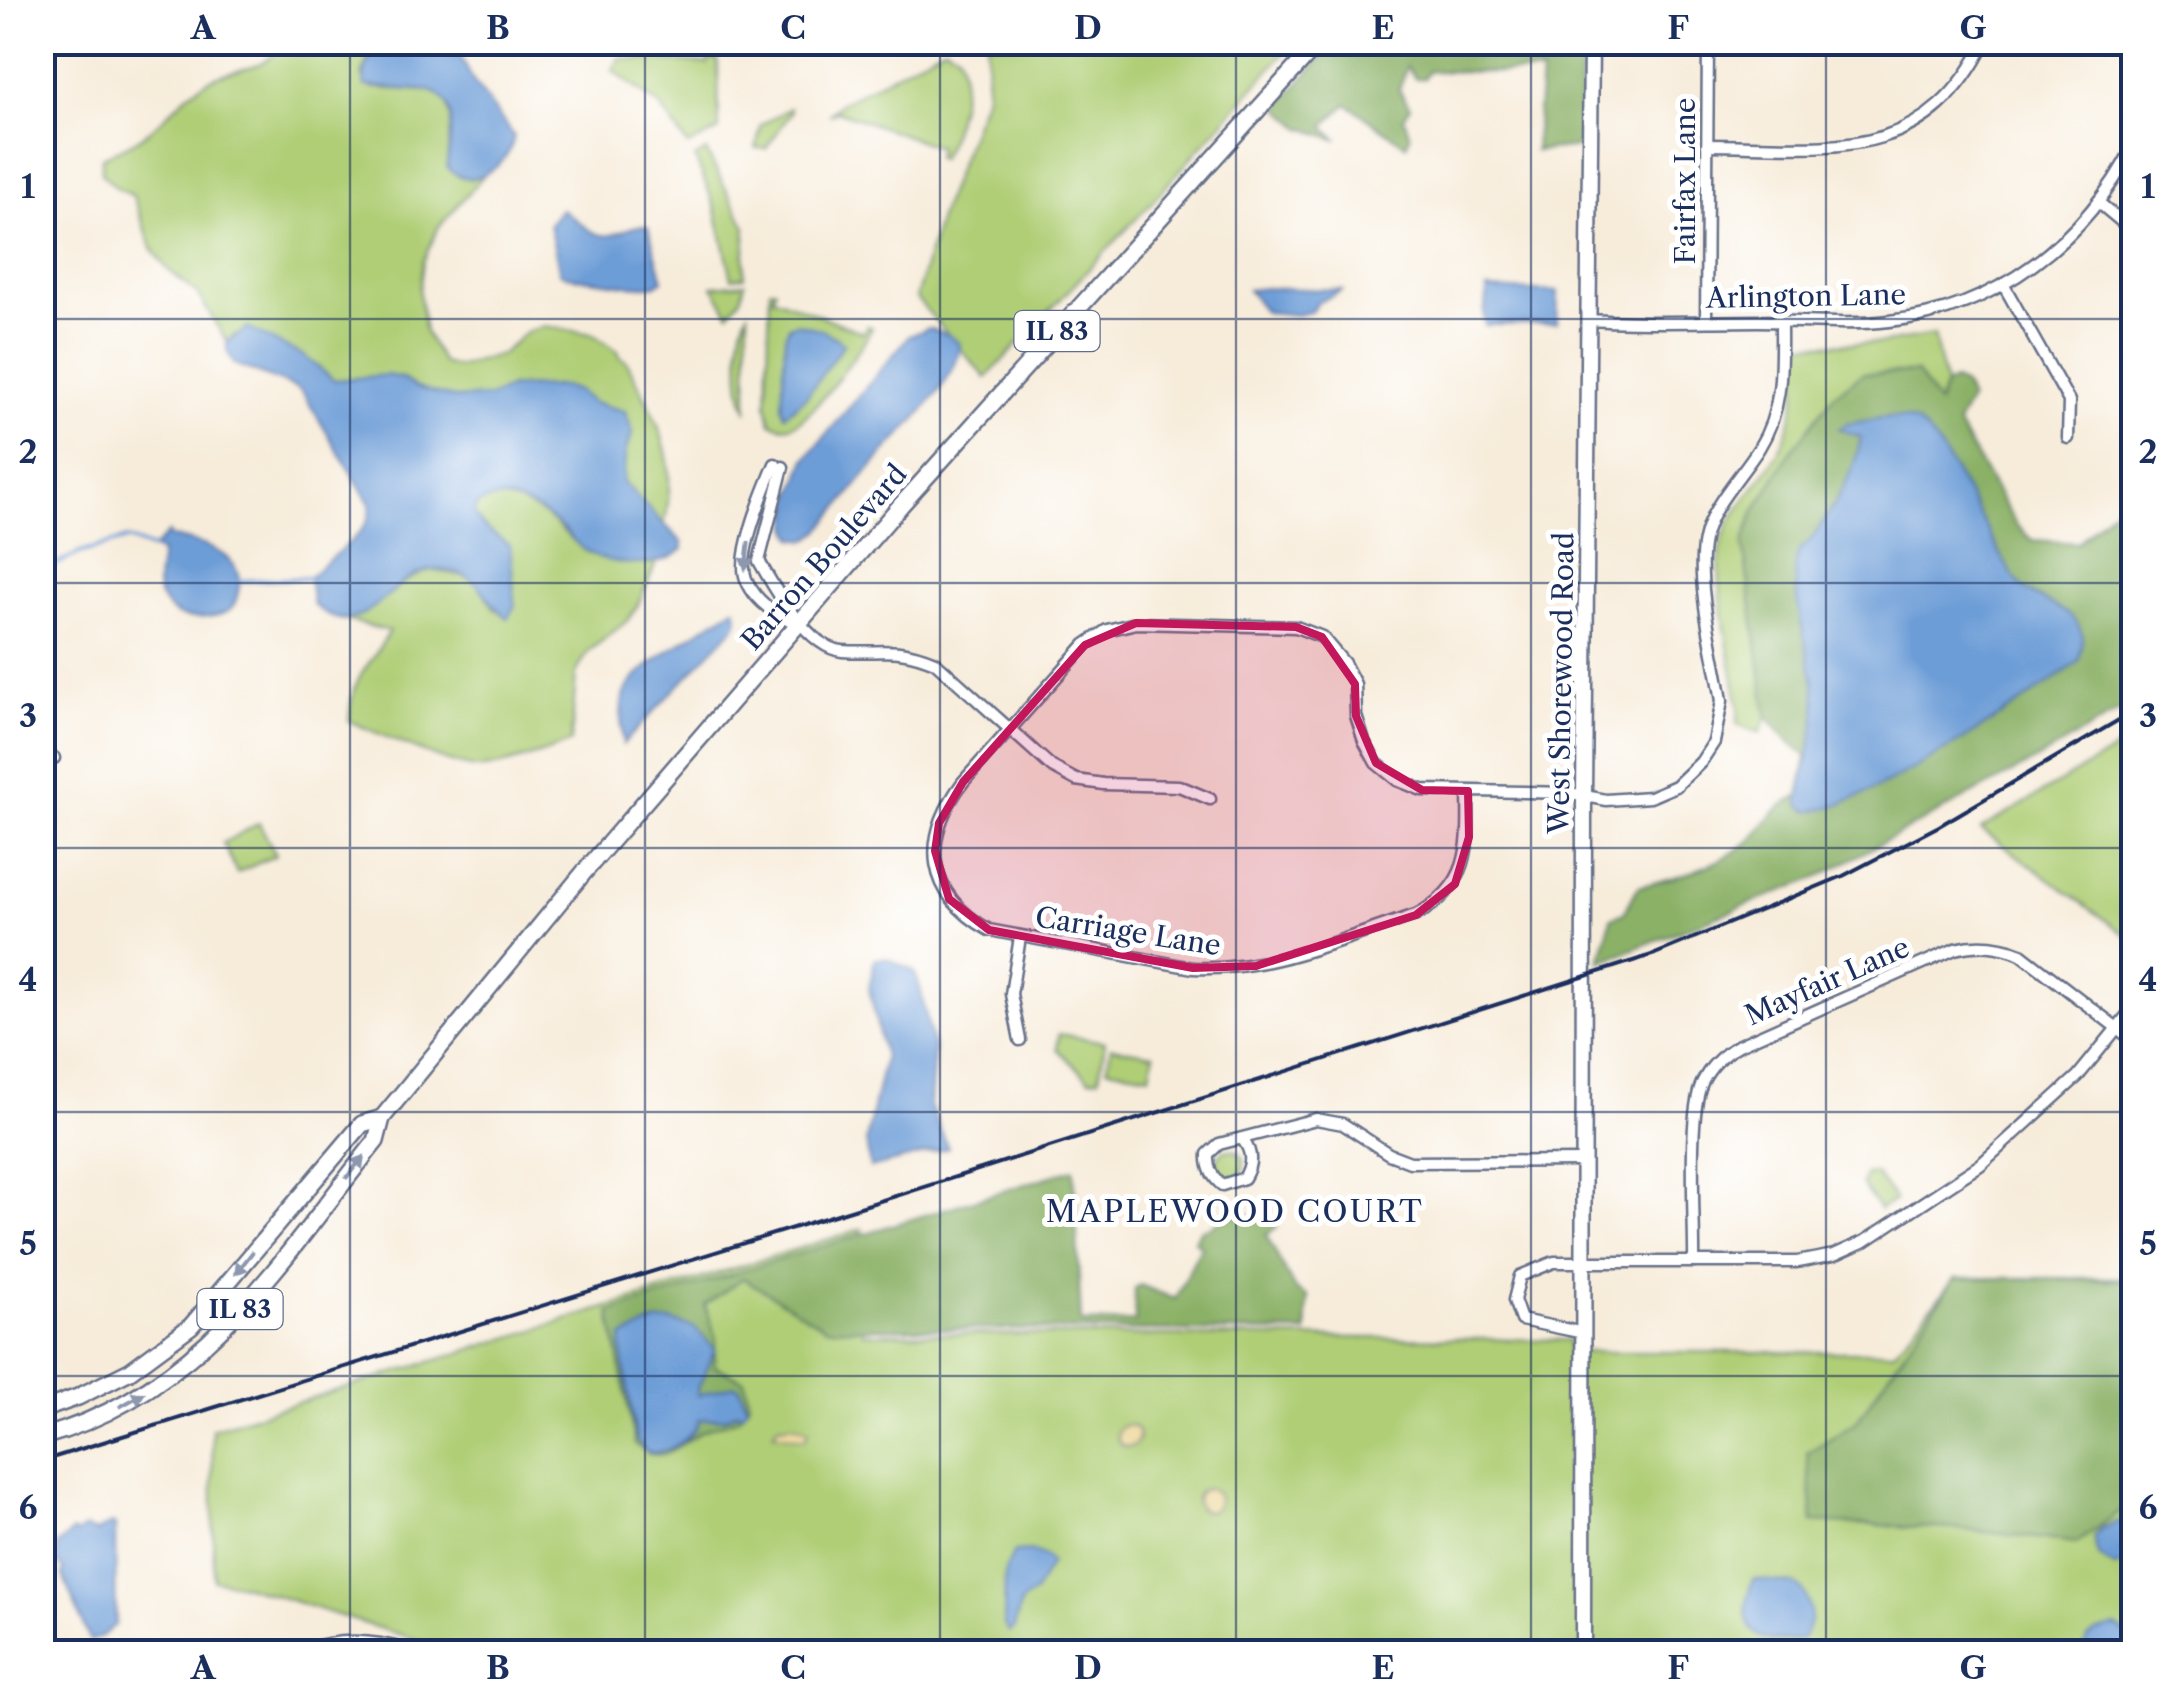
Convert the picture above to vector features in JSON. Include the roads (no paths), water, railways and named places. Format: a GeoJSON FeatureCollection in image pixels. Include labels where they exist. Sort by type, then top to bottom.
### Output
{"type":"FeatureCollection","features":[{"type":"Feature","properties":{"kind":"main road","name":"Barron Boulevard"},"geometry":{"type":"LineString","coordinates":[[42,1437],[127,1404],[202,1351],[376,1141],[382,1118],[612,840],[934,467],[1319,42]]}},
{"type":"Feature","properties":{"kind":"main road","name":"West Shorewood Road"},"geometry":{"type":"LineString","coordinates":[[1583,1652],[1584,796],[1591,42]]}},
{"type":"Feature","properties":{"kind":"main road","name":"Barron Boulevard"},"geometry":{"type":"LineString","coordinates":[[42,1410],[78,1397],[130,1370],[191,1326],[362,1124],[382,1118]]}},
{"type":"Feature","properties":{"kind":"main road"},"geometry":{"type":"LineString","coordinates":[[304,1652],[350,1642],[407,1652]]}},
{"type":"Feature","properties":{"kind":"street","name":"Fairfax Lane"},"geometry":{"type":"LineString","coordinates":[[1706,321],[1708,42]]}},
{"type":"Feature","properties":{"kind":"street"},"geometry":{"type":"LineString","coordinates":[[1708,145],[1839,146],[1895,134],[1948,98],[1986,42]]}},
{"type":"Feature","properties":{"kind":"street","name":"Arlington Lane"},"geometry":{"type":"LineString","coordinates":[[1589,320],[1868,322],[1918,316],[1978,298],[2053,251],[2098,202],[2134,145]]}},
{"type":"Feature","properties":{"kind":"street"},"geometry":{"type":"LineString","coordinates":[[2098,202],[2134,232]]}},
{"type":"Feature","properties":{"kind":"street"},"geometry":{"type":"LineString","coordinates":[[2003,284],[2068,401],[2068,438]]}},
{"type":"Feature","properties":{"kind":"street","name":"Carriage Lane"},"geometry":{"type":"LineString","coordinates":[[1468,791],[1469,837],[1464,863],[1454,884],[1437,904],[1256,966],[1227,970],[1194,968],[989,930],[966,917],[949,900],[935,852],[946,804],[1010,728],[1085,645],[1108,630],[1136,623],[1296,627],[1322,637],[1344,663],[1355,684],[1356,716],[1376,763],[1397,780],[1422,790],[1569,793],[1634,800],[1662,792],[1694,770],[1714,742],[1722,700],[1702,572],[1705,536],[1715,510],[1760,447],[1776,410],[1781,321]]}},
{"type":"Feature","properties":{"kind":"street"},"geometry":{"type":"LineString","coordinates":[[800,625],[774,615],[746,579],[744,562],[750,537],[779,465],[760,560],[800,625],[823,646],[840,651],[892,649],[934,662],[1052,767],[1076,780],[1179,786],[1210,799]]}},
{"type":"Feature","properties":{"kind":"street"},"geometry":{"type":"LineString","coordinates":[[1020,937],[1011,994],[1020,1040]]}},
{"type":"Feature","properties":{"kind":"street","name":"Mayfair Lane"},"geometry":{"type":"LineString","coordinates":[[1694,1262],[1697,1098],[1710,1070],[1739,1045],[1955,949],[1983,945],[2021,954],[2134,1042]]}},
{"type":"Feature","properties":{"kind":"street"},"geometry":{"type":"LineString","coordinates":[[1584,1329],[1522,1320],[1514,1300],[1520,1276],[1554,1262],[1807,1261],[1834,1254],[1865,1240],[1980,1165],[2078,1076],[2134,1007]]}},
{"type":"Feature","properties":{"kind":"street"},"geometry":{"type":"LineString","coordinates":[[1243,1140],[1249,1148],[1250,1168],[1244,1178],[1222,1185],[1210,1169],[1208,1154],[1219,1144],[1316,1120],[1343,1124],[1389,1154],[1410,1162],[1584,1160]]}},
{"type":"Feature","properties":{"kind":"water"},"geometry":{"type":"Polygon","coordinates":[[[367,43],[454,43],[473,81],[514,136],[505,157],[478,177],[457,175],[447,167],[451,123],[447,104],[431,91],[365,86],[370,53],[367,43]]]}},
{"type":"Feature","properties":{"kind":"water"},"geometry":{"type":"Polygon","coordinates":[[[561,209],[602,235],[648,227],[663,280],[641,286],[560,273],[549,224],[561,209]]]}},
{"type":"Feature","properties":{"kind":"water"},"geometry":{"type":"Polygon","coordinates":[[[1487,289],[1558,292],[1557,323],[1485,325],[1487,289]]]}},
{"type":"Feature","properties":{"kind":"water"},"geometry":{"type":"Polygon","coordinates":[[[1248,290],[1343,290],[1317,303],[1311,312],[1297,315],[1265,312],[1248,290]]]}},
{"type":"Feature","properties":{"kind":"water"},"geometry":{"type":"Polygon","coordinates":[[[796,323],[823,330],[844,343],[807,396],[785,415],[785,336],[789,326],[796,323]]]}},
{"type":"Feature","properties":{"kind":"water"},"geometry":{"type":"Polygon","coordinates":[[[248,328],[304,356],[334,380],[387,375],[454,398],[490,397],[511,387],[564,386],[593,403],[625,411],[633,433],[626,449],[623,482],[682,542],[683,549],[649,563],[609,560],[583,549],[534,508],[512,500],[489,500],[478,504],[473,513],[484,527],[510,546],[515,605],[508,618],[466,576],[438,570],[423,571],[406,580],[357,617],[329,616],[313,604],[309,578],[358,535],[369,515],[370,504],[303,393],[234,364],[227,342],[248,328]]]}},
{"type":"Feature","properties":{"kind":"water"},"geometry":{"type":"Polygon","coordinates":[[[929,328],[960,344],[958,357],[942,387],[819,532],[807,540],[794,538],[789,526],[791,499],[806,459],[909,336],[929,328]]]}},
{"type":"Feature","properties":{"kind":"water"},"geometry":{"type":"Polygon","coordinates":[[[1887,417],[1910,420],[1928,433],[1954,470],[2012,574],[2022,587],[2072,618],[2080,628],[2082,643],[2078,662],[1945,751],[1864,794],[1807,810],[1800,805],[1799,797],[1813,735],[1816,697],[1797,601],[1796,565],[1799,552],[1818,530],[1841,491],[1858,450],[1861,437],[1839,429],[1887,417]]]}},
{"type":"Feature","properties":{"kind":"water"},"geometry":{"type":"Polygon","coordinates":[[[168,533],[170,537],[215,550],[233,565],[239,587],[231,609],[213,616],[183,617],[166,605],[157,588],[161,553],[153,549],[168,533]]]}},
{"type":"Feature","properties":{"kind":"water"},"geometry":{"type":"Polygon","coordinates":[[[735,608],[736,625],[623,744],[622,702],[634,679],[735,608]]]}},
{"type":"Feature","properties":{"kind":"water"},"geometry":{"type":"Polygon","coordinates":[[[885,958],[914,971],[920,987],[934,1052],[930,1106],[948,1148],[870,1168],[866,1141],[884,1058],[869,988],[875,959],[885,958]]]}},
{"type":"Feature","properties":{"kind":"water"},"geometry":{"type":"Polygon","coordinates":[[[656,1322],[694,1327],[715,1349],[698,1395],[735,1385],[747,1407],[742,1415],[738,1412],[724,1418],[699,1420],[691,1434],[677,1445],[646,1452],[636,1438],[621,1347],[623,1337],[656,1322]]]}},
{"type":"Feature","properties":{"kind":"water"},"geometry":{"type":"Polygon","coordinates":[[[2133,1516],[2133,1563],[2114,1567],[2098,1555],[2093,1538],[2102,1528],[2133,1516]]]}},
{"type":"Feature","properties":{"kind":"water"},"geometry":{"type":"Polygon","coordinates":[[[115,1525],[116,1624],[90,1641],[62,1574],[64,1570],[57,1563],[57,1545],[73,1531],[76,1534],[86,1528],[96,1532],[115,1525]]]}},
{"type":"Feature","properties":{"kind":"water"},"geometry":{"type":"Polygon","coordinates":[[[1031,1551],[1051,1563],[1035,1592],[1021,1603],[1014,1628],[1009,1632],[1004,1625],[1005,1570],[1014,1552],[1031,1551]]]}},
{"type":"Feature","properties":{"kind":"water"},"geometry":{"type":"Polygon","coordinates":[[[1753,1579],[1793,1584],[1803,1590],[1810,1615],[1802,1639],[1770,1640],[1752,1630],[1746,1609],[1753,1579]]]}},
{"type":"Feature","properties":{"kind":"water"},"geometry":{"type":"Polygon","coordinates":[[[2116,1627],[2133,1639],[2133,1652],[2082,1652],[2093,1634],[2116,1627]]]}},
{"type":"Feature","properties":{"kind":"waterway"},"geometry":{"type":"LineString","coordinates":[[42,571],[82,552],[127,539],[153,549]]}},
{"type":"Feature","properties":{"kind":"waterway"},"geometry":{"type":"LineString","coordinates":[[239,581],[309,578]]}},
{"type":"Feature","properties":{"kind":"railway"},"geometry":{"type":"LineString","coordinates":[[42,1461],[899,1195],[1655,954],[1843,876],[1939,826],[2134,711]]}},
{"type":"Feature","properties":{"kind":"district","name":"MAPLEWOOD COURT"},"geometry":{"type":"Point","coordinates":[1235,1212]}}]}
